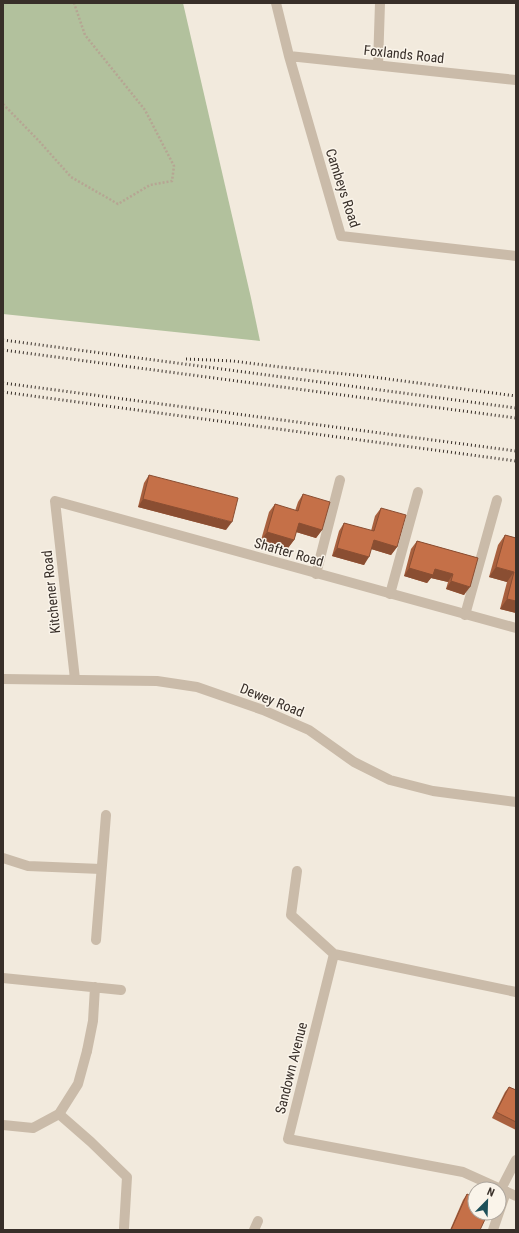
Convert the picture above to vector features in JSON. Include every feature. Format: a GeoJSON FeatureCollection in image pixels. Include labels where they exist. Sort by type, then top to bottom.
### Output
{"type":"FeatureCollection","features":[{"type":"Feature","properties":{"kind":"street","name":"Cambeys Road"},"geometry":{"type":"LineString","coordinates":[[276,3],[289,56],[341,236],[516,256]]}},
{"type":"Feature","properties":{"kind":"street"},"geometry":{"type":"LineString","coordinates":[[378,65],[380,3]]}},
{"type":"Feature","properties":{"kind":"street","name":"Foxlands Road"},"geometry":{"type":"LineString","coordinates":[[289,56],[516,80]]}},
{"type":"Feature","properties":{"kind":"street"},"geometry":{"type":"LineString","coordinates":[[316,574],[340,480]]}},
{"type":"Feature","properties":{"kind":"street"},"geometry":{"type":"LineString","coordinates":[[390,594],[418,492]]}},
{"type":"Feature","properties":{"kind":"street"},"geometry":{"type":"LineString","coordinates":[[465,615],[498,500]]}},
{"type":"Feature","properties":{"kind":"street","name":"Shafter Road"},"geometry":{"type":"LineString","coordinates":[[55,501],[516,628]]}},
{"type":"Feature","properties":{"kind":"street","name":"Kitchener Road"},"geometry":{"type":"LineString","coordinates":[[55,501],[76,679]]}},
{"type":"Feature","properties":{"kind":"street","name":"Dewey Road"},"geometry":{"type":"LineString","coordinates":[[3,679],[157,681],[197,687],[263,710],[309,730],[354,762],[390,780],[433,791],[516,802]]}},
{"type":"Feature","properties":{"kind":"street"},"geometry":{"type":"LineString","coordinates":[[96,940],[106,815]]}},
{"type":"Feature","properties":{"kind":"street"},"geometry":{"type":"LineString","coordinates":[[3,858],[28,866],[101,869]]}},
{"type":"Feature","properties":{"kind":"street"},"geometry":{"type":"LineString","coordinates":[[297,871],[291,915],[334,954],[516,992]]}},
{"type":"Feature","properties":{"kind":"street","name":"Sandown Avenue"},"geometry":{"type":"LineString","coordinates":[[334,954],[288,1139],[463,1172],[483,1181]]}},
{"type":"Feature","properties":{"kind":"street"},"geometry":{"type":"LineString","coordinates":[[3,978],[121,990]]}},
{"type":"Feature","properties":{"kind":"street"},"geometry":{"type":"LineString","coordinates":[[3,1125],[33,1128],[59,1114],[78,1084],[93,1021],[95,987]]}},
{"type":"Feature","properties":{"kind":"street"},"geometry":{"type":"LineString","coordinates":[[59,1114],[91,1142],[127,1177],[124,1228]]}},
{"type":"Feature","properties":{"kind":"street"},"geometry":{"type":"LineString","coordinates":[[507,1181],[516,1160]]}},
{"type":"Feature","properties":{"kind":"path"},"geometry":{"type":"LineString","coordinates":[[3,104],[71,177],[118,204],[150,185],[172,181],[174,166],[145,110],[85,35],[74,3]]}},
{"type":"Feature","properties":{"kind":"green space"},"geometry":{"type":"Polygon","coordinates":[[[3,3],[183,3],[260,341],[3,314],[3,3]]]}},
{"type":"Feature","properties":{"kind":"building"},"geometry":{"type":"Polygon","coordinates":[[[149,475],[238,498],[232,522],[143,499],[149,475]]]}},
{"type":"Feature","properties":{"kind":"building"},"geometry":{"type":"Polygon","coordinates":[[[303,494],[330,502],[322,530],[299,523],[294,540],[267,532],[275,504],[298,511],[303,494]]]}},
{"type":"Feature","properties":{"kind":"building"},"geometry":{"type":"Polygon","coordinates":[[[381,508],[406,515],[397,547],[374,540],[369,557],[337,548],[344,523],[374,531],[381,508]]]}},
{"type":"Feature","properties":{"kind":"building"},"geometry":{"type":"Polygon","coordinates":[[[505,535],[516,538],[516,601],[507,599],[514,572],[496,567],[505,535]]]}},
{"type":"Feature","properties":{"kind":"building"},"geometry":{"type":"Polygon","coordinates":[[[417,541],[478,558],[470,587],[451,581],[453,574],[435,569],[433,575],[409,568],[417,541]]]}},
{"type":"Feature","properties":{"kind":"building"},"geometry":{"type":"Polygon","coordinates":[[[509,1087],[516,1090],[516,1122],[496,1112],[509,1087]]]}},
{"type":"Feature","properties":{"kind":"building"},"geometry":{"type":"Polygon","coordinates":[[[467,1194],[467,1221],[484,1221],[480,1230],[451,1230],[467,1194]]]}},
{"type":"Feature","properties":{"kind":"railway"},"geometry":{"type":"LineString","coordinates":[[3,340],[516,408]]}},
{"type":"Feature","properties":{"kind":"railway"},"geometry":{"type":"LineString","coordinates":[[3,350],[516,418]]}},
{"type":"Feature","properties":{"kind":"railway"},"geometry":{"type":"LineString","coordinates":[[186,359],[233,361],[373,377],[516,396]]}},
{"type":"Feature","properties":{"kind":"railway"},"geometry":{"type":"LineString","coordinates":[[3,383],[516,451]]}},
{"type":"Feature","properties":{"kind":"railway"},"geometry":{"type":"LineString","coordinates":[[3,392],[516,461]]}}]}
